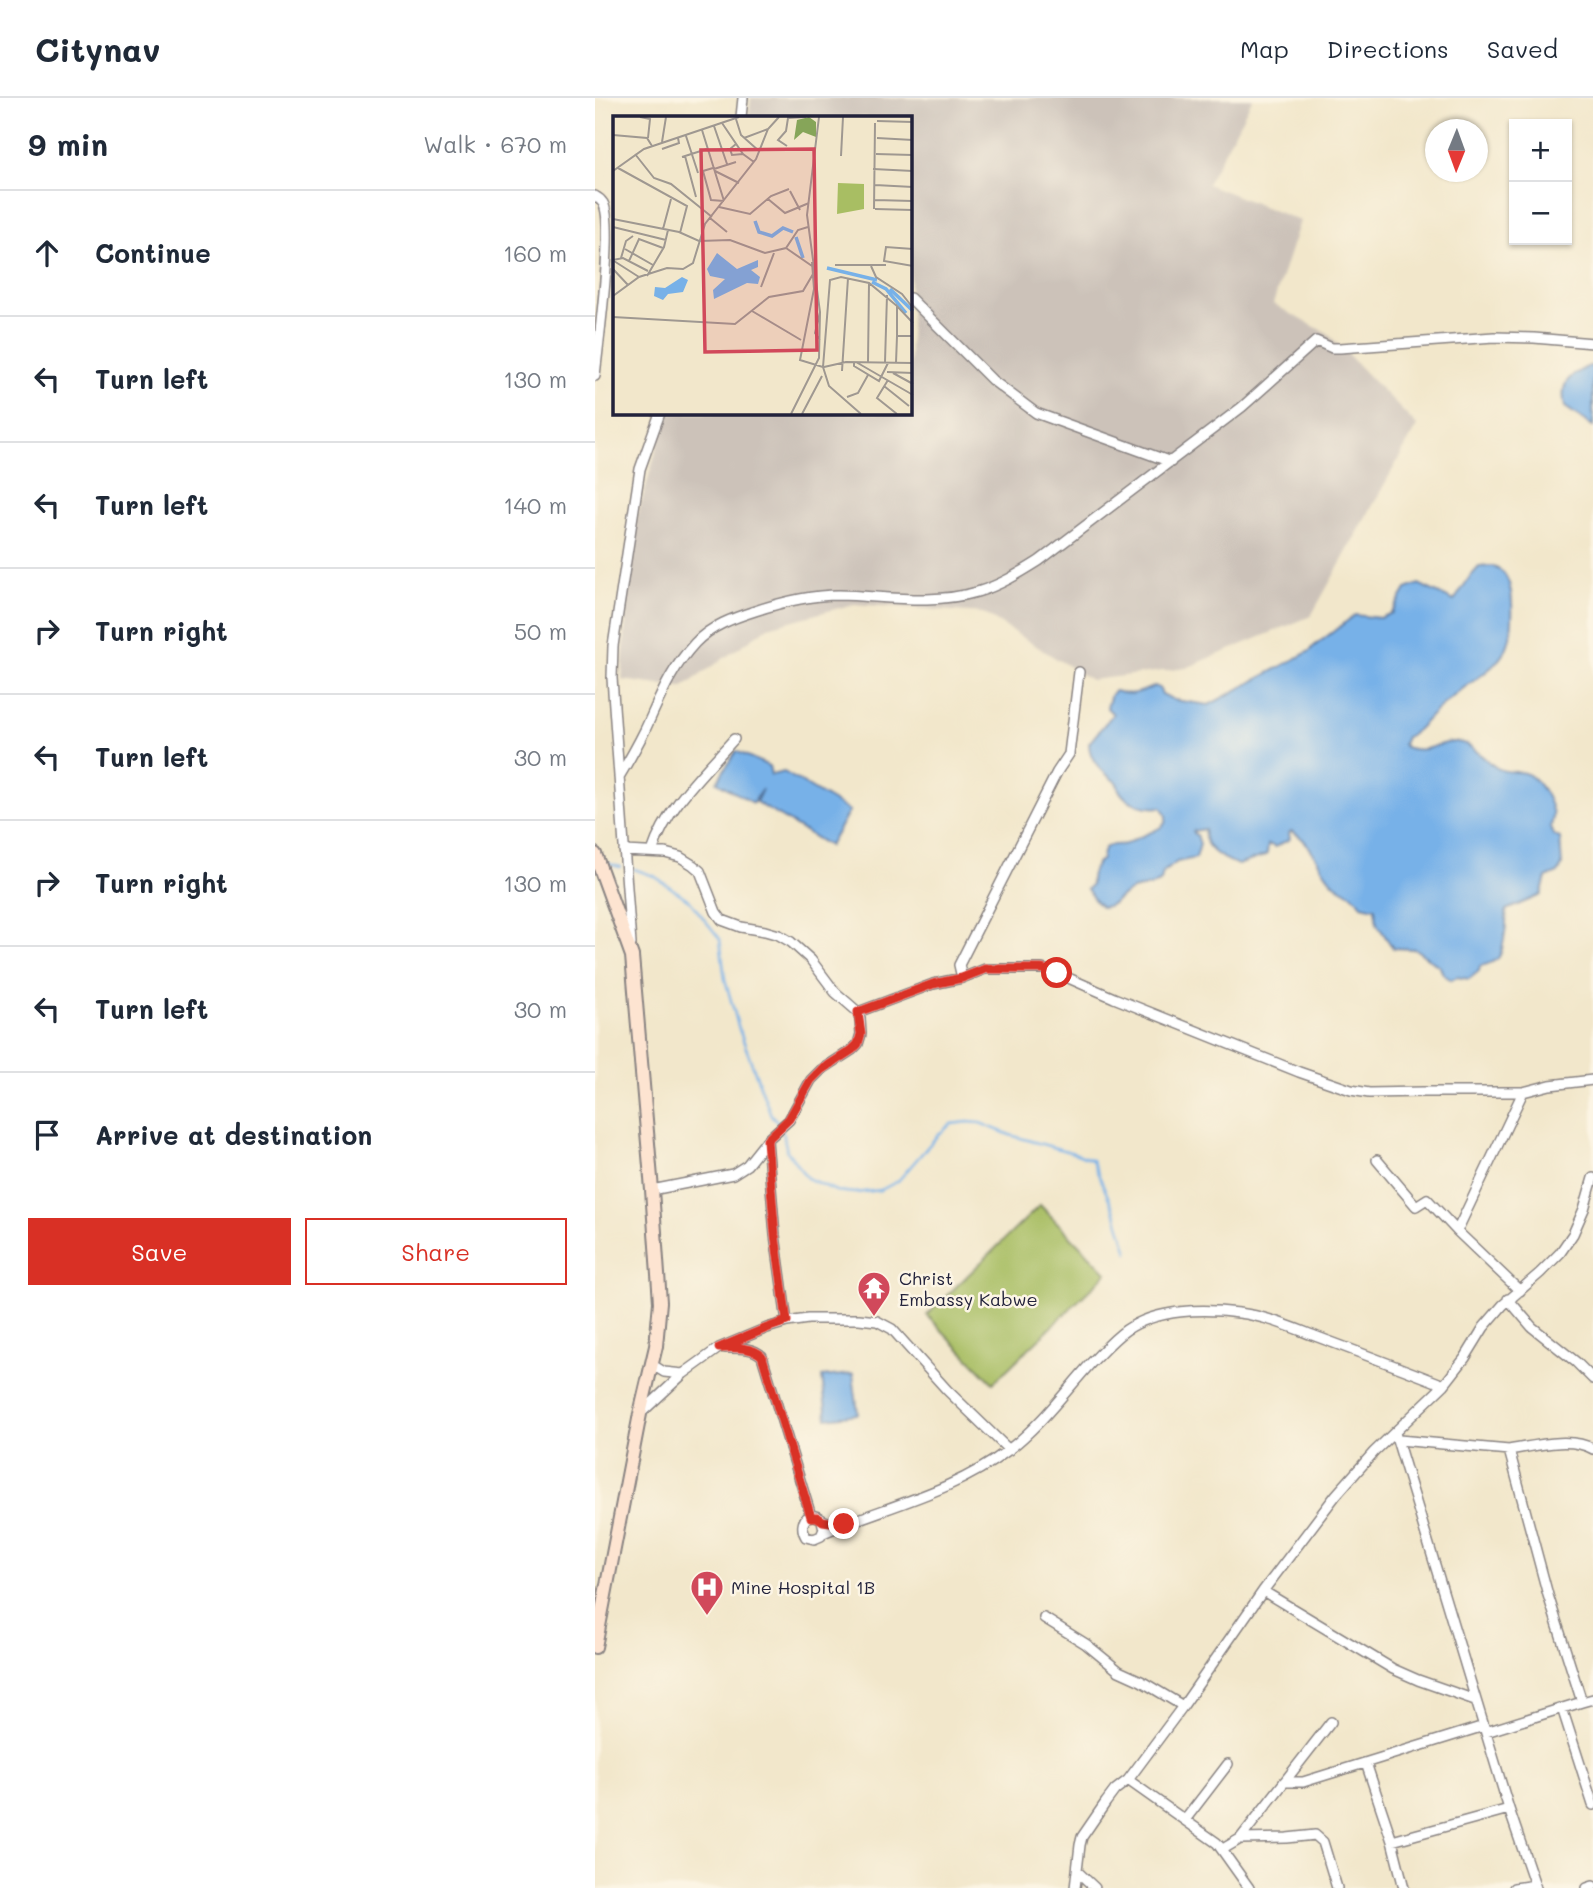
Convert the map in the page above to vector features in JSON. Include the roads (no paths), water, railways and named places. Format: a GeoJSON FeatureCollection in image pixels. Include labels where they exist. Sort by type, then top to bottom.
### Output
{"type":"FeatureCollection","features":[{"type":"Feature","properties":{"kind":"street"},"geometry":{"type":"LineString","coordinates":[[741,116],[743,98]]}},
{"type":"Feature","properties":{"kind":"street"},"geometry":{"type":"LineString","coordinates":[[595,196],[603,204],[607,218],[595,376]]}},
{"type":"Feature","properties":{"kind":"street"},"geometry":{"type":"LineString","coordinates":[[595,261],[606,254]]}},
{"type":"Feature","properties":{"kind":"street"},"geometry":{"type":"LineString","coordinates":[[912,300],[992,380],[1036,413],[1171,462]]}},
{"type":"Feature","properties":{"kind":"street"},"geometry":{"type":"LineString","coordinates":[[619,777],[644,732],[661,692],[680,661],[712,628],[740,615],[809,597],[952,597],[977,592],[1010,578],[1039,561],[1243,407],[1317,341],[1332,348],[1494,337],[1593,343]]}},
{"type":"Feature","properties":{"kind":"street"},"geometry":{"type":"LineString","coordinates":[[595,1647],[640,1414],[656,1346],[660,1301],[612,678],[613,646],[640,468],[659,415]]}},
{"type":"Feature","properties":{"kind":"street"},"geometry":{"type":"LineString","coordinates":[[962,978],[960,965],[1057,772],[1069,754],[1079,673]]}},
{"type":"Feature","properties":{"kind":"street"},"geometry":{"type":"LineString","coordinates":[[652,852],[666,820],[681,799],[734,739]]}},
{"type":"Feature","properties":{"kind":"street"},"geometry":{"type":"LineString","coordinates":[[624,851],[680,857],[693,865],[700,871],[716,912],[722,920],[779,935],[791,942],[811,960],[835,992],[858,1012],[861,1034],[858,1044],[852,1050],[821,1070],[811,1080],[789,1119],[747,1165],[733,1174],[652,1190]]}},
{"type":"Feature","properties":{"kind":"street"},"geometry":{"type":"LineString","coordinates":[[595,854],[632,956]]}},
{"type":"Feature","properties":{"kind":"street"},"geometry":{"type":"LineString","coordinates":[[858,1012],[933,984],[962,978],[985,969],[1028,968],[1049,971],[1299,1072],[1351,1090],[1369,1093],[1523,1092],[1565,1082],[1593,1080]]}},
{"type":"Feature","properties":{"kind":"street"},"geometry":{"type":"LineString","coordinates":[[1457,1231],[1523,1092]]}},
{"type":"Feature","properties":{"kind":"street"},"geometry":{"type":"LineString","coordinates":[[770,1137],[775,1235],[787,1321]]}},
{"type":"Feature","properties":{"kind":"street"},"geometry":{"type":"LineString","coordinates":[[1377,1160],[1416,1206],[1427,1199],[1520,1291]]}},
{"type":"Feature","properties":{"kind":"street"},"geometry":{"type":"LineString","coordinates":[[1075,1888],[1080,1845],[1105,1802],[1128,1780],[1336,1494],[1374,1452],[1397,1437],[1444,1385],[1484,1327],[1508,1299],[1560,1253],[1573,1234],[1584,1209],[1593,1178]]}},
{"type":"Feature","properties":{"kind":"street"},"geometry":{"type":"LineString","coordinates":[[1508,1299],[1532,1326],[1593,1379]]}},
{"type":"Feature","properties":{"kind":"street"},"geometry":{"type":"LineString","coordinates":[[844,1524],[811,1517],[804,1521],[802,1529],[806,1537],[814,1539],[844,1524],[980,1471],[1009,1450],[1039,1422],[1102,1352],[1125,1331],[1144,1321],[1167,1314],[1200,1310],[1240,1313],[1283,1324],[1444,1385]]}},
{"type":"Feature","properties":{"kind":"street"},"geometry":{"type":"LineString","coordinates":[[640,1414],[683,1374],[719,1348],[787,1321],[859,1319],[885,1324],[892,1329],[947,1390],[1009,1450]]}},
{"type":"Feature","properties":{"kind":"street"},"geometry":{"type":"LineString","coordinates":[[719,1348],[746,1349],[756,1351],[762,1356],[811,1517]]}},
{"type":"Feature","properties":{"kind":"street"},"geometry":{"type":"LineString","coordinates":[[651,1364],[664,1372],[683,1374]]}},
{"type":"Feature","properties":{"kind":"street"},"geometry":{"type":"LineString","coordinates":[[1397,1437],[1509,1450],[1567,1442],[1585,1444],[1593,1449]]}},
{"type":"Feature","properties":{"kind":"street"},"geometry":{"type":"LineString","coordinates":[[1397,1437],[1475,1700],[1535,1887],[1514,1888]]}},
{"type":"Feature","properties":{"kind":"street"},"geometry":{"type":"LineString","coordinates":[[1509,1450],[1548,1595],[1582,1702]]}},
{"type":"Feature","properties":{"kind":"street"},"geometry":{"type":"LineString","coordinates":[[823,1521],[823,1533]]}},
{"type":"Feature","properties":{"kind":"street"},"geometry":{"type":"LineString","coordinates":[[1263,1591],[1393,1669],[1475,1700]]}},
{"type":"Feature","properties":{"kind":"street"},"geometry":{"type":"LineString","coordinates":[[1044,1618],[1086,1644],[1119,1671],[1183,1706]]}},
{"type":"Feature","properties":{"kind":"street"},"geometry":{"type":"LineString","coordinates":[[1284,1782],[1303,1782],[1593,1699]]}},
{"type":"Feature","properties":{"kind":"street"},"geometry":{"type":"LineString","coordinates":[[1562,1708],[1593,1805]]}},
{"type":"Feature","properties":{"kind":"street"},"geometry":{"type":"LineString","coordinates":[[1223,1849],[1240,1839],[1331,1722]]}},
{"type":"Feature","properties":{"kind":"street"},"geometry":{"type":"LineString","coordinates":[[1366,1763],[1392,1841],[1404,1888]]}},
{"type":"Feature","properties":{"kind":"street"},"geometry":{"type":"LineString","coordinates":[[1185,1821],[1228,1764]]}},
{"type":"Feature","properties":{"kind":"street"},"geometry":{"type":"LineString","coordinates":[[1128,1780],[1217,1843],[1249,1888]]}},
{"type":"Feature","properties":{"kind":"street"},"geometry":{"type":"LineString","coordinates":[[1392,1841],[1509,1809]]}},
{"type":"Feature","properties":{"kind":"street"},"geometry":{"type":"LineString","coordinates":[[1240,1839],[1315,1835],[1323,1842],[1337,1888]]}},
{"type":"Feature","properties":{"kind":"street"},"geometry":{"type":"LineString","coordinates":[[1078,1872],[1095,1888]]}},
{"type":"Feature","properties":{"kind":"street"},"geometry":{"type":"LineString","coordinates":[[1587,1888],[1593,1886]]}},
{"type":"Feature","properties":{"kind":"water"},"geometry":{"type":"Polygon","coordinates":[[[1593,367],[1593,426],[1565,407],[1564,399],[1567,382],[1574,374],[1593,367]]]}},
{"type":"Feature","properties":{"kind":"water"},"geometry":{"type":"Polygon","coordinates":[[[1492,566],[1504,573],[1511,590],[1512,622],[1506,649],[1490,669],[1440,707],[1406,737],[1403,744],[1413,749],[1426,749],[1449,742],[1463,743],[1497,768],[1529,775],[1540,785],[1549,800],[1553,816],[1551,830],[1560,838],[1562,866],[1558,873],[1546,878],[1541,895],[1506,910],[1503,945],[1496,960],[1480,966],[1479,971],[1469,979],[1457,977],[1451,980],[1443,974],[1440,967],[1415,949],[1393,948],[1377,924],[1375,908],[1362,905],[1335,884],[1305,841],[1291,831],[1290,839],[1275,847],[1268,844],[1267,854],[1264,856],[1238,865],[1219,856],[1209,847],[1205,829],[1193,831],[1200,844],[1196,858],[1177,862],[1163,872],[1161,881],[1132,890],[1111,904],[1102,907],[1096,902],[1087,889],[1091,885],[1093,870],[1102,859],[1105,848],[1126,844],[1158,829],[1166,819],[1161,807],[1140,805],[1123,795],[1117,783],[1102,770],[1091,755],[1089,743],[1113,714],[1107,708],[1111,694],[1115,691],[1136,693],[1155,686],[1162,694],[1174,700],[1209,705],[1310,651],[1355,615],[1380,618],[1392,613],[1406,589],[1419,584],[1454,601],[1479,567],[1492,566]]]}},
{"type":"Feature","properties":{"kind":"water"},"geometry":{"type":"Polygon","coordinates":[[[736,751],[769,766],[771,775],[784,772],[849,811],[829,846],[756,802],[762,789],[753,803],[717,782],[736,751]]]}},
{"type":"Feature","properties":{"kind":"water"},"geometry":{"type":"Polygon","coordinates":[[[853,1374],[858,1414],[827,1418],[822,1377],[853,1374]]]}},
{"type":"Feature","properties":{"kind":"waterway"},"geometry":{"type":"LineString","coordinates":[[606,863],[620,867]]}},
{"type":"Feature","properties":{"kind":"waterway"},"geometry":{"type":"LineString","coordinates":[[634,869],[654,876],[689,900],[720,939],[725,979],[739,1029],[771,1115],[779,1123]]}},
{"type":"Feature","properties":{"kind":"waterway"},"geometry":{"type":"LineString","coordinates":[[782,1129],[787,1151],[807,1178],[836,1191],[855,1193],[881,1190],[898,1181],[951,1124],[980,1123],[1010,1135],[1077,1154],[1092,1160],[1117,1217],[1128,1252]]}},
{"type":"Feature","properties":{"kind":"place","name":"Christ Embassy Kabwe"},"geometry":{"type":"Point","coordinates":[874,1318]}},
{"type":"Feature","properties":{"kind":"place","name":"Mine Hospital 1B"},"geometry":{"type":"Point","coordinates":[707,1617]}}]}
